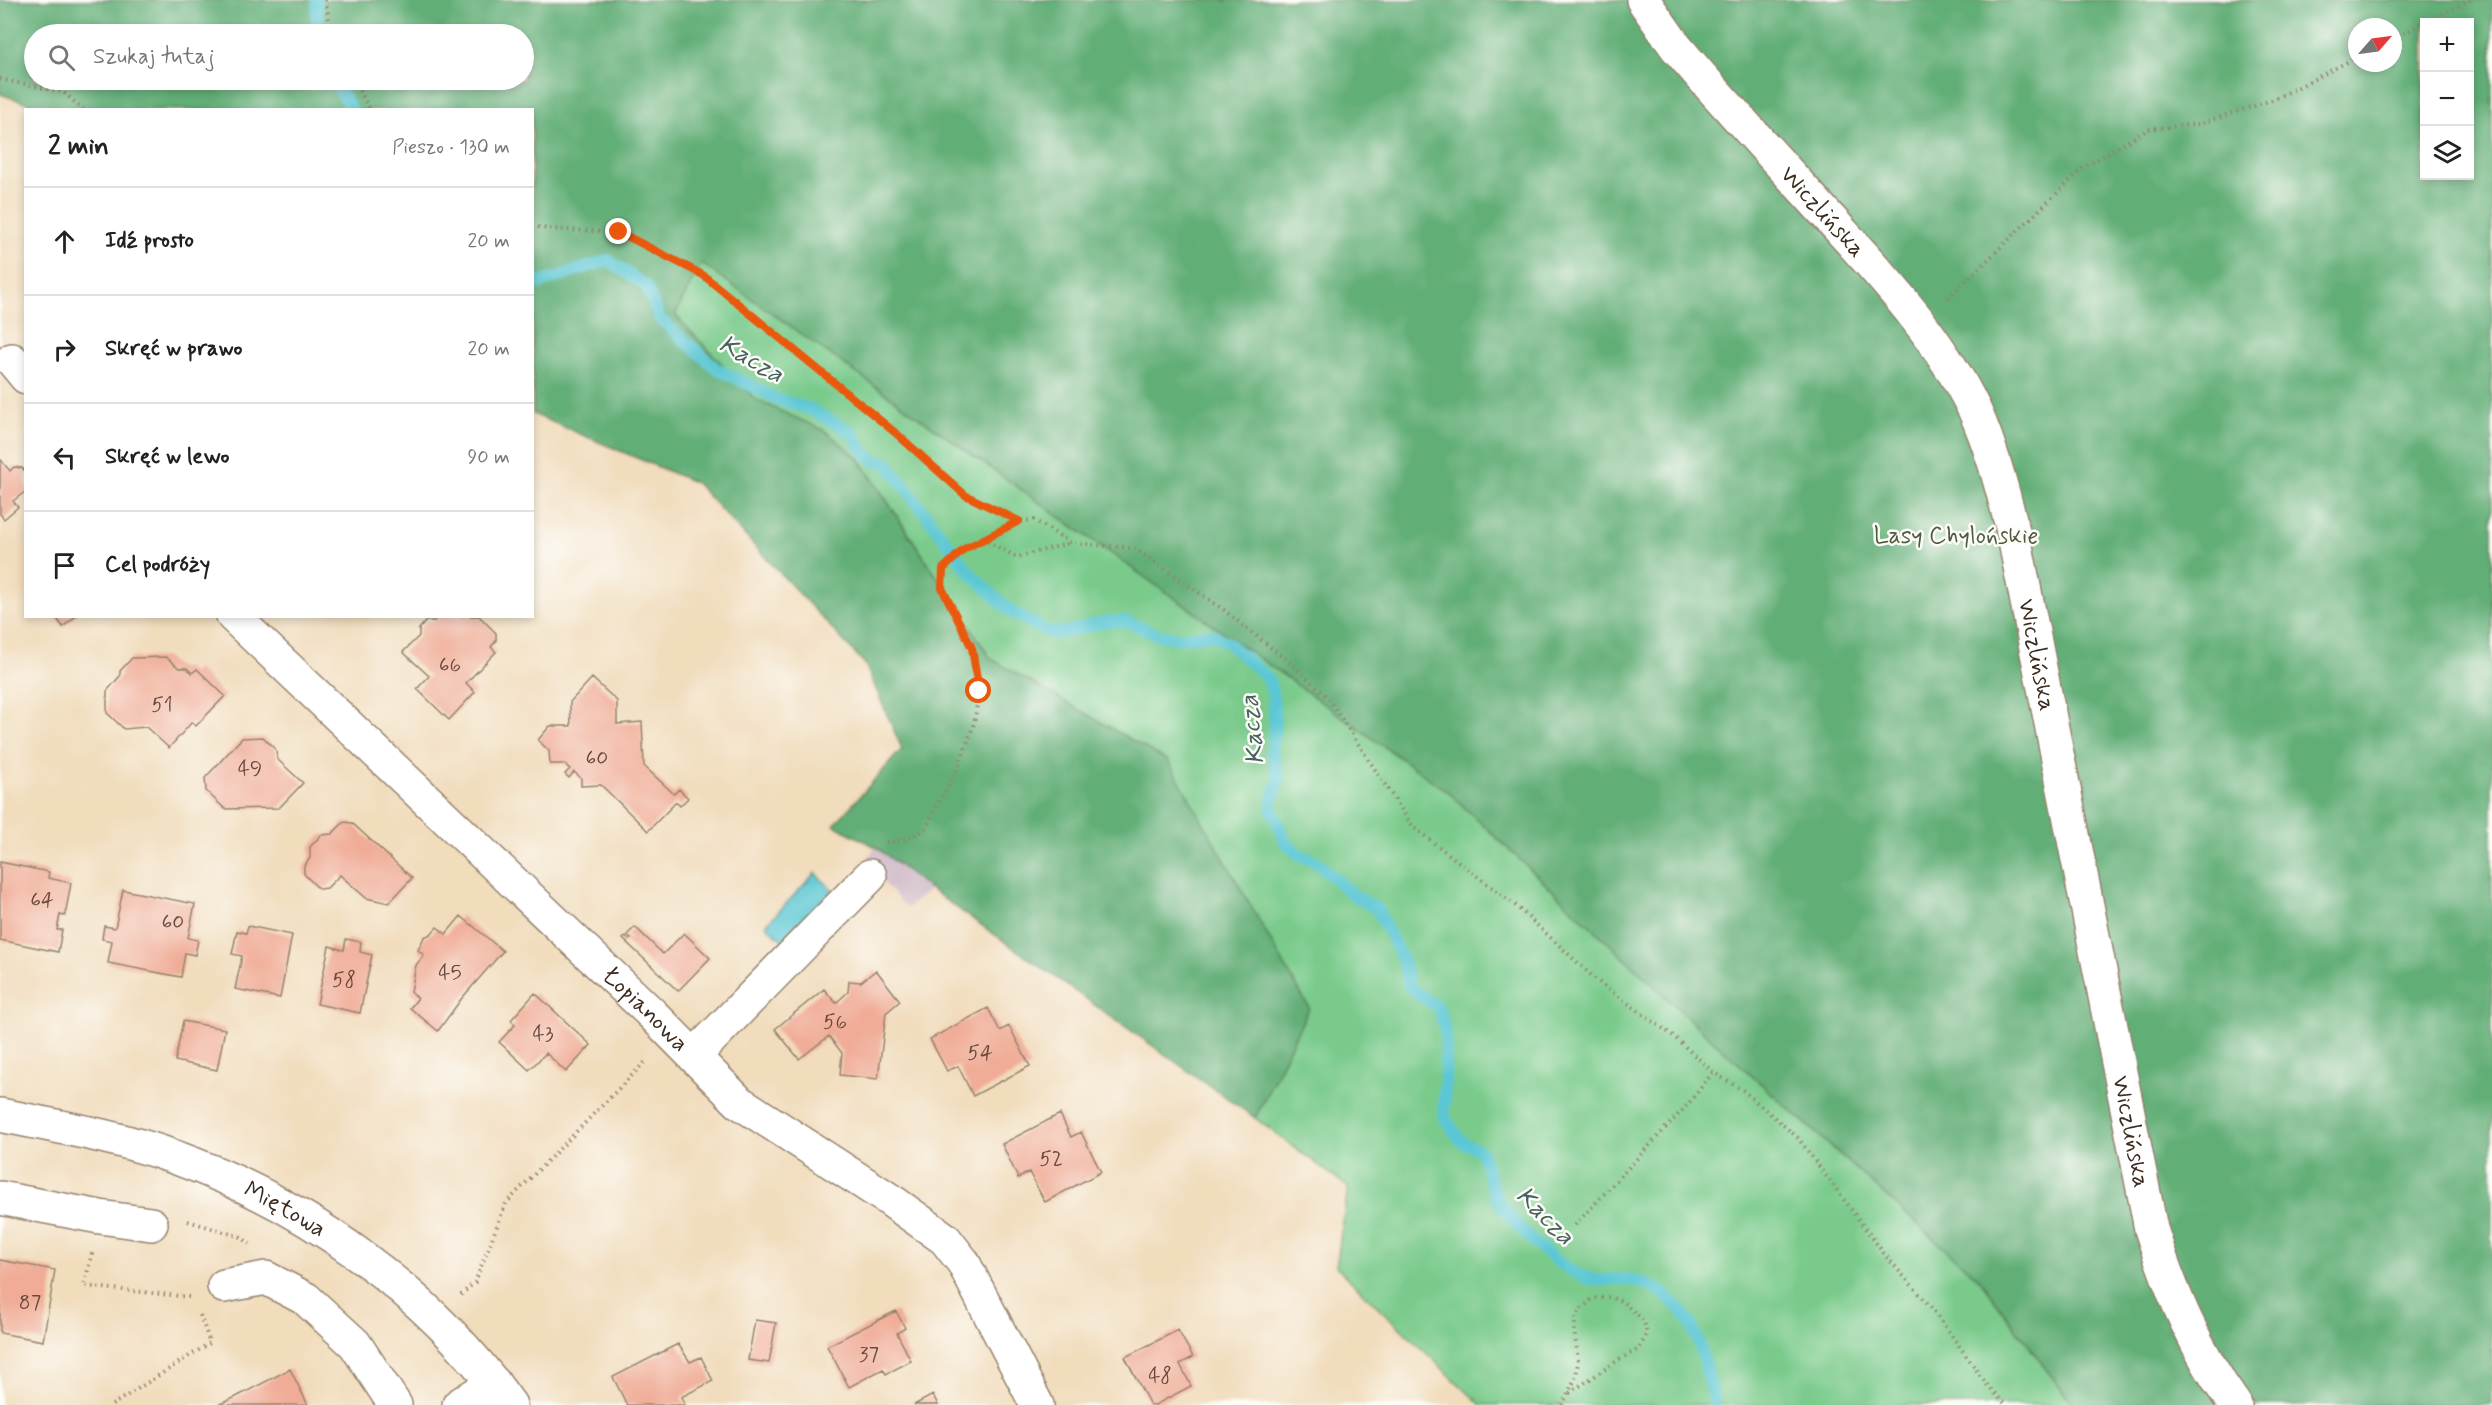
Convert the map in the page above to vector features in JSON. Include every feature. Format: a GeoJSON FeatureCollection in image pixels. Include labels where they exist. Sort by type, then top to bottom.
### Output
{"type":"FeatureCollection","features":[{"type":"Feature","properties":{"kind":"street","name":"Wiczlińska"},"geometry":{"type":"LineString","coordinates":[[1643,0],[1694,68],[1922,324],[1953,370],[1974,410],[2002,487],[2026,593],[2151,1229],[2167,1278],[2190,1332],[2214,1376],[2235,1405]]}},
{"type":"Feature","properties":{"kind":"street","name":"Łopianowa"},"geometry":{"type":"LineString","coordinates":[[235,618],[739,1102],[893,1202],[945,1239],[963,1262],[1037,1405]]}},
{"type":"Feature","properties":{"kind":"street"},"geometry":{"type":"LineString","coordinates":[[683,1046],[870,876]]}},
{"type":"Feature","properties":{"kind":"street","name":"Miętowa"},"geometry":{"type":"LineString","coordinates":[[0,1115],[103,1135],[178,1158],[250,1189],[299,1215],[369,1261],[439,1323],[502,1394]]}},
{"type":"Feature","properties":{"kind":"street"},"geometry":{"type":"LineString","coordinates":[[0,1198],[151,1224]]}},
{"type":"Feature","properties":{"kind":"street"},"geometry":{"type":"LineString","coordinates":[[209,1292],[266,1278],[306,1299],[355,1344],[395,1405]]}},
{"type":"Feature","properties":{"kind":"street"},"geometry":{"type":"LineString","coordinates":[[459,1405],[502,1394]]}},
{"type":"Feature","properties":{"kind":"path"},"geometry":{"type":"LineString","coordinates":[[325,0],[330,24]]}},
{"type":"Feature","properties":{"kind":"path"},"geometry":{"type":"LineString","coordinates":[[2435,18],[2471,0]]}},
{"type":"Feature","properties":{"kind":"path"},"geometry":{"type":"LineString","coordinates":[[2402,34],[2420,26]]}},
{"type":"Feature","properties":{"kind":"path"},"geometry":{"type":"LineString","coordinates":[[1922,324],[2083,168],[2148,129],[2199,124],[2264,102],[2348,61]]}},
{"type":"Feature","properties":{"kind":"path"},"geometry":{"type":"LineString","coordinates":[[0,79],[24,84]]}},
{"type":"Feature","properties":{"kind":"path"},"geometry":{"type":"LineString","coordinates":[[53,90],[63,92],[82,108]]}},
{"type":"Feature","properties":{"kind":"path"},"geometry":{"type":"LineString","coordinates":[[359,90],[368,108]]}},
{"type":"Feature","properties":{"kind":"path"},"geometry":{"type":"LineString","coordinates":[[534,226],[548,230],[619,232],[703,275],[898,435],[965,495],[1019,521],[1039,522],[1071,543]]}},
{"type":"Feature","properties":{"kind":"path"},"geometry":{"type":"LineString","coordinates":[[870,876],[861,862],[870,845],[881,841],[894,842],[911,837],[925,829],[959,765],[974,724],[979,691],[972,648],[942,588],[943,569],[964,549],[1019,521]]}},
{"type":"Feature","properties":{"kind":"path"},"geometry":{"type":"LineString","coordinates":[[981,539],[1017,557],[1071,543],[1134,548],[1224,610],[1294,666],[1328,698],[1413,827],[1515,905],[1601,984],[1672,1035],[1713,1072],[1744,1091],[1798,1138],[1885,1255],[1931,1307],[1988,1386],[2006,1405]]}},
{"type":"Feature","properties":{"kind":"path"},"geometry":{"type":"LineString","coordinates":[[457,1298],[476,1282],[506,1203],[683,1046]]}},
{"type":"Feature","properties":{"kind":"path"},"geometry":{"type":"LineString","coordinates":[[1575,1225],[1689,1103],[1713,1072]]}},
{"type":"Feature","properties":{"kind":"path"},"geometry":{"type":"LineString","coordinates":[[100,1217],[84,1286],[176,1298],[209,1292]]}},
{"type":"Feature","properties":{"kind":"path"},"geometry":{"type":"LineString","coordinates":[[151,1224],[190,1221],[241,1238],[259,1252],[266,1278]]}},
{"type":"Feature","properties":{"kind":"path"},"geometry":{"type":"LineString","coordinates":[[1562,1405],[1575,1377],[1578,1361],[1574,1328],[1577,1313],[1592,1299],[1610,1297],[1623,1302],[1644,1321],[1647,1334],[1639,1349],[1568,1394]]}},
{"type":"Feature","properties":{"kind":"path"},"geometry":{"type":"LineString","coordinates":[[112,1405],[210,1343],[197,1306]]}},
{"type":"Feature","properties":{"kind":"shaded area"},"geometry":{"type":"Polygon","coordinates":[[[876,847],[930,889],[907,908],[864,862],[876,847]]]}},
{"type":"Feature","properties":{"kind":"green space","name":"Lasy Chylońskie"},"geometry":{"type":"Polygon","coordinates":[[[0,0],[2492,0],[2492,1405],[2073,1405],[1980,1280],[1700,1029],[1447,791],[701,263],[675,315],[756,400],[825,431],[859,459],[991,659],[1168,761],[1309,1008],[1255,1118],[930,889],[876,847],[834,825],[902,749],[865,664],[696,483],[534,414],[534,108],[113,108],[105,106],[43,108],[0,94],[0,0]]]}},
{"type":"Feature","properties":{"kind":"green space"},"geometry":{"type":"Polygon","coordinates":[[[701,263],[1447,791],[1700,1029],[1980,1280],[2073,1405],[1481,1405],[1336,1267],[1348,1187],[1255,1118],[1309,1008],[1168,761],[991,659],[859,458],[825,431],[756,400],[675,315],[701,263]]]}},
{"type":"Feature","properties":{"kind":"water"},"geometry":{"type":"Polygon","coordinates":[[[815,873],[833,890],[784,942],[766,925],[815,873]]]}},
{"type":"Feature","properties":{"kind":"building"},"geometry":{"type":"Polygon","coordinates":[[[0,459],[10,471],[14,467],[24,470],[24,493],[13,501],[18,507],[4,519],[0,514],[0,459]]]}},
{"type":"Feature","properties":{"kind":"building"},"geometry":{"type":"Polygon","coordinates":[[[56,618],[74,618],[63,627],[56,618]]]}},
{"type":"Feature","properties":{"kind":"building"},"geometry":{"type":"Polygon","coordinates":[[[436,618],[481,618],[496,633],[496,641],[491,647],[496,652],[466,683],[475,692],[449,720],[417,689],[429,676],[403,652],[419,636],[419,629],[426,621],[434,621],[436,618]]]}},
{"type":"Feature","properties":{"kind":"building"},"geometry":{"type":"Polygon","coordinates":[[[166,657],[179,668],[187,668],[192,673],[197,669],[225,696],[196,726],[192,722],[169,748],[146,727],[124,729],[107,713],[107,691],[132,658],[166,657]]]}},
{"type":"Feature","properties":{"kind":"building"},"geometry":{"type":"Polygon","coordinates":[[[592,678],[617,701],[617,724],[642,722],[644,766],[674,794],[679,789],[688,798],[680,806],[676,802],[648,831],[601,785],[581,786],[581,778],[574,772],[569,778],[565,774],[570,769],[564,764],[550,764],[549,751],[538,740],[550,726],[571,726],[570,702],[592,678]]]}},
{"type":"Feature","properties":{"kind":"building"},"geometry":{"type":"Polygon","coordinates":[[[263,737],[276,750],[277,759],[303,783],[279,808],[225,809],[206,791],[205,778],[242,738],[263,737]]]}},
{"type":"Feature","properties":{"kind":"building"},"geometry":{"type":"Polygon","coordinates":[[[344,822],[352,823],[412,878],[389,903],[366,898],[340,875],[327,888],[319,889],[304,874],[304,866],[310,858],[310,847],[321,835],[332,834],[344,822]]]}},
{"type":"Feature","properties":{"kind":"building"},"geometry":{"type":"Polygon","coordinates":[[[0,862],[49,872],[48,878],[71,883],[65,916],[60,915],[57,930],[62,930],[58,952],[0,940],[0,862]]]}},
{"type":"Feature","properties":{"kind":"building"},"geometry":{"type":"Polygon","coordinates":[[[123,890],[195,904],[188,938],[198,940],[195,955],[185,953],[181,977],[108,963],[112,941],[102,939],[104,926],[115,928],[123,890]]]}},
{"type":"Feature","properties":{"kind":"building"},"geometry":{"type":"Polygon","coordinates":[[[461,916],[503,951],[462,998],[438,1031],[410,1008],[418,998],[411,992],[416,965],[424,955],[418,950],[424,937],[431,934],[437,927],[446,934],[461,916]]]}},
{"type":"Feature","properties":{"kind":"building"},"geometry":{"type":"Polygon","coordinates":[[[248,926],[292,935],[280,998],[235,989],[242,956],[232,954],[237,931],[246,933],[248,926]]]}},
{"type":"Feature","properties":{"kind":"building"},"geometry":{"type":"Polygon","coordinates":[[[635,927],[663,954],[684,933],[710,958],[678,991],[623,939],[631,938],[627,935],[635,927]]]}},
{"type":"Feature","properties":{"kind":"building"},"geometry":{"type":"Polygon","coordinates":[[[346,939],[361,942],[360,952],[372,955],[360,1013],[317,1004],[329,946],[344,950],[346,939]]]}},
{"type":"Feature","properties":{"kind":"building"},"geometry":{"type":"Polygon","coordinates":[[[876,970],[900,1001],[886,1013],[878,1079],[840,1075],[842,1053],[829,1036],[799,1059],[775,1029],[824,989],[836,1003],[848,992],[849,981],[861,982],[876,970]]]}},
{"type":"Feature","properties":{"kind":"building"},"geometry":{"type":"Polygon","coordinates":[[[535,993],[591,1045],[566,1072],[546,1053],[529,1070],[499,1042],[515,1025],[511,1020],[535,993]]]}},
{"type":"Feature","properties":{"kind":"building"},"geometry":{"type":"Polygon","coordinates":[[[988,1008],[1000,1031],[1009,1026],[1030,1066],[973,1096],[958,1066],[947,1071],[930,1039],[988,1008]]]}},
{"type":"Feature","properties":{"kind":"building"},"geometry":{"type":"Polygon","coordinates":[[[183,1021],[225,1029],[217,1070],[175,1061],[183,1021]]]}},
{"type":"Feature","properties":{"kind":"building"},"geometry":{"type":"Polygon","coordinates":[[[1060,1114],[1071,1137],[1081,1132],[1101,1172],[1045,1202],[1029,1172],[1018,1178],[1002,1144],[1060,1114]]]}},
{"type":"Feature","properties":{"kind":"building"},"geometry":{"type":"Polygon","coordinates":[[[0,1260],[55,1270],[43,1341],[0,1333],[0,1260]]]}},
{"type":"Feature","properties":{"kind":"building"},"geometry":{"type":"Polygon","coordinates":[[[896,1311],[905,1328],[897,1333],[911,1361],[886,1374],[883,1369],[849,1387],[827,1346],[896,1311]]]}},
{"type":"Feature","properties":{"kind":"building"},"geometry":{"type":"Polygon","coordinates":[[[755,1320],[776,1323],[769,1363],[748,1360],[755,1320]]]}},
{"type":"Feature","properties":{"kind":"building"},"geometry":{"type":"Polygon","coordinates":[[[1178,1330],[1193,1357],[1180,1364],[1191,1386],[1155,1405],[1150,1405],[1125,1357],[1178,1330]]]}},
{"type":"Feature","properties":{"kind":"building"},"geometry":{"type":"Polygon","coordinates":[[[678,1344],[690,1362],[701,1357],[713,1381],[681,1397],[685,1405],[627,1405],[613,1377],[678,1344]]]}},
{"type":"Feature","properties":{"kind":"building"},"geometry":{"type":"Polygon","coordinates":[[[290,1369],[308,1405],[218,1405],[236,1397],[290,1369]]]}},
{"type":"Feature","properties":{"kind":"building"},"geometry":{"type":"Polygon","coordinates":[[[933,1395],[938,1405],[914,1405],[933,1395]]]}},
{"type":"Feature","properties":{"kind":"waterway","name":"Kacza"},"geometry":{"type":"LineString","coordinates":[[317,0],[317,24]]}},
{"type":"Feature","properties":{"kind":"waterway","name":"Kacza"},"geometry":{"type":"LineString","coordinates":[[339,90],[351,108]]}},
{"type":"Feature","properties":{"kind":"waterway","name":"Kacza"},"geometry":{"type":"LineString","coordinates":[[534,280],[540,283],[608,260],[646,286],[660,319],[716,368],[777,399],[810,409],[853,433],[864,452],[874,461],[887,463],[969,572],[1010,611],[1050,633],[1065,632],[1104,622],[1125,621],[1159,635],[1180,638],[1211,634],[1227,642],[1268,678],[1273,695],[1275,725],[1272,751],[1279,777],[1271,807],[1286,843],[1298,854],[1317,862],[1352,894],[1377,909],[1403,961],[1410,988],[1439,1008],[1446,1035],[1444,1117],[1461,1141],[1482,1152],[1490,1183],[1498,1200],[1516,1223],[1541,1248],[1556,1260],[1584,1276],[1596,1280],[1628,1279],[1652,1286],[1678,1307],[1686,1317],[1698,1341],[1715,1405]]}},
{"type":"Feature","properties":{"kind":"route"},"geometry":{"type":"LineString","coordinates":[[619,232],[703,275],[898,435],[965,495],[1019,521],[964,549],[943,569],[942,588],[972,648],[979,691]]}}]}
